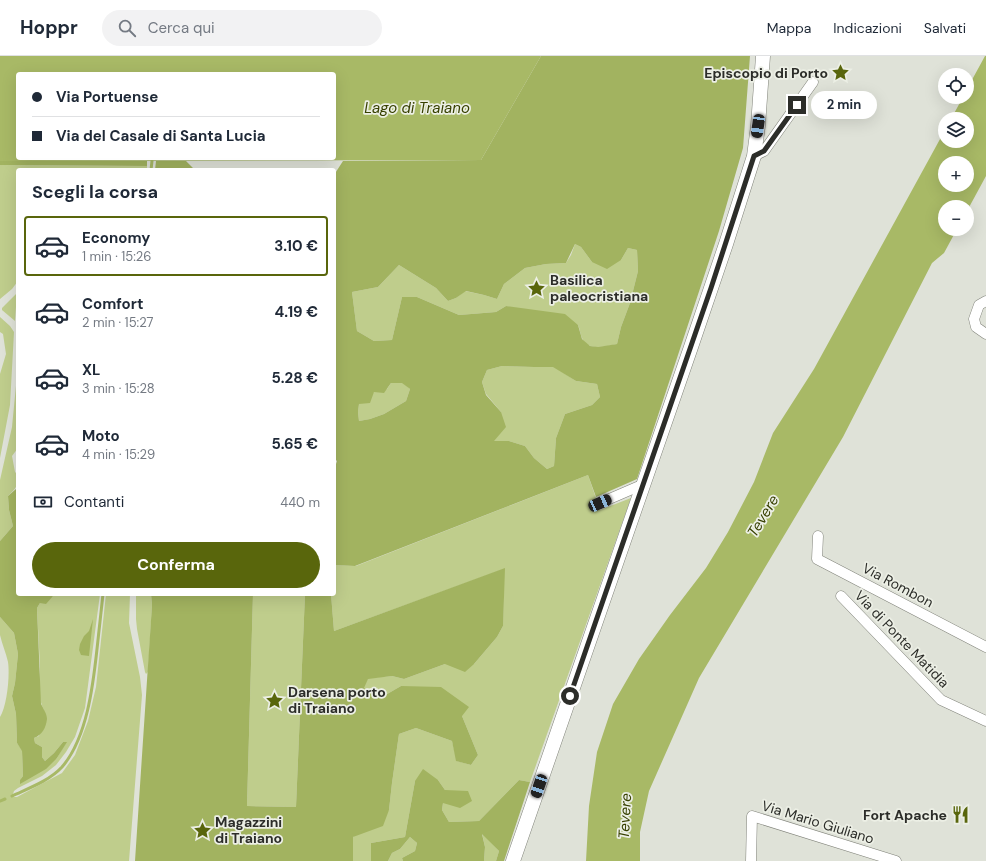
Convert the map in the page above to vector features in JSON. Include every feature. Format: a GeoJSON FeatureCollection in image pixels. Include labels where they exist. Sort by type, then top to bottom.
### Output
{"type":"FeatureCollection","features":[{"type":"Feature","properties":{"kind":"street"},"geometry":{"type":"LineString","coordinates":[[513,861],[644,484],[726,244],[754,156],[758,126],[763,56]]}},
{"type":"Feature","properties":{"kind":"street"},"geometry":{"type":"LineString","coordinates":[[754,156],[764,151],[813,82]]}},
{"type":"Feature","properties":{"kind":"street"},"geometry":{"type":"LineString","coordinates":[[986,301],[979,305],[974,319],[976,327],[986,334]]}},
{"type":"Feature","properties":{"kind":"street"},"geometry":{"type":"LineString","coordinates":[[600,503],[644,484]]}},
{"type":"Feature","properties":{"kind":"street","name":"Via Rombon"},"geometry":{"type":"LineString","coordinates":[[818,536],[817,559],[986,647]]}},
{"type":"Feature","properties":{"kind":"street","name":"Via di Ponte Matidia"},"geometry":{"type":"LineString","coordinates":[[841,596],[941,700],[986,721]]}},
{"type":"Feature","properties":{"kind":"street","name":"Via Mario Giuliano"},"geometry":{"type":"LineString","coordinates":[[751,861],[752,816],[896,861]]}},
{"type":"Feature","properties":{"kind":"shaded area"},"geometry":{"type":"Polygon","coordinates":[[[541,56],[750,56],[743,148],[719,231],[637,479],[596,497],[588,475],[355,566],[336,565],[336,172],[343,161],[481,160],[541,56]],[[575,244],[566,263],[546,264],[525,268],[504,284],[497,299],[466,291],[456,298],[448,301],[436,288],[399,265],[378,287],[352,292],[357,331],[374,341],[392,340],[402,297],[417,297],[459,315],[496,312],[506,306],[565,314],[578,325],[582,339],[590,346],[598,347],[617,344],[638,271],[637,250],[628,248],[621,260],[607,269],[592,262],[581,247],[575,244]],[[502,366],[487,370],[482,382],[486,395],[501,412],[506,427],[494,441],[509,441],[525,446],[534,458],[547,469],[554,466],[556,438],[565,414],[592,405],[600,397],[597,384],[576,381],[553,367],[502,366]],[[391,383],[384,393],[374,392],[370,403],[359,404],[359,421],[384,414],[406,401],[410,389],[402,383],[391,383]]]}},
{"type":"Feature","properties":{"kind":"shaded area"},"geometry":{"type":"Polygon","coordinates":[[[0,161],[147,161],[147,166],[0,165],[0,161]]]}},
{"type":"Feature","properties":{"kind":"shaded area"},"geometry":{"type":"Polygon","coordinates":[[[156,161],[186,161],[193,168],[155,168],[156,161]]]}},
{"type":"Feature","properties":{"kind":"shaded area"},"geometry":{"type":"Polygon","coordinates":[[[0,165],[147,166],[147,168],[16,168],[16,284],[0,299],[0,165]]]}},
{"type":"Feature","properties":{"kind":"shaded area"},"geometry":{"type":"Polygon","coordinates":[[[575,244],[581,247],[592,262],[621,260],[628,248],[637,250],[638,271],[617,344],[603,347],[593,347],[588,345],[582,338],[578,325],[506,306],[496,312],[459,315],[417,297],[402,297],[392,340],[374,341],[357,331],[352,292],[378,287],[399,265],[436,288],[448,301],[456,298],[465,291],[497,299],[504,284],[525,268],[546,264],[566,263],[575,244]]]}},
{"type":"Feature","properties":{"kind":"shaded area"},"geometry":{"type":"Polygon","coordinates":[[[16,294],[15,321],[2,310],[2,308],[16,294]]]}},
{"type":"Feature","properties":{"kind":"shaded area"},"geometry":{"type":"Polygon","coordinates":[[[0,317],[14,332],[10,405],[0,458],[0,374],[6,354],[3,334],[0,332],[0,317]]]}},
{"type":"Feature","properties":{"kind":"shaded area"},"geometry":{"type":"Polygon","coordinates":[[[502,366],[553,366],[576,381],[597,384],[600,397],[592,405],[565,414],[556,438],[554,466],[547,469],[534,458],[525,446],[509,441],[493,441],[501,412],[486,394],[482,382],[487,370],[502,366]]]}},
{"type":"Feature","properties":{"kind":"shaded area"},"geometry":{"type":"Polygon","coordinates":[[[402,382],[410,389],[406,401],[384,414],[359,421],[359,404],[374,392],[387,389],[391,383],[402,382]]]}},
{"type":"Feature","properties":{"kind":"shaded area"},"geometry":{"type":"Polygon","coordinates":[[[16,386],[16,451],[12,456],[16,473],[16,487],[8,496],[9,510],[13,526],[0,541],[0,480],[12,427],[16,386]]]}},
{"type":"Feature","properties":{"kind":"shaded area"},"geometry":{"type":"Polygon","coordinates":[[[588,475],[600,510],[631,498],[530,782],[519,780],[479,821],[449,822],[442,810],[445,790],[438,780],[415,781],[405,837],[371,843],[371,861],[353,861],[353,837],[389,810],[399,734],[416,728],[452,741],[457,761],[471,765],[478,755],[462,716],[401,686],[382,697],[363,688],[368,678],[392,676],[404,679],[445,664],[474,664],[497,637],[503,626],[504,569],[334,631],[331,596],[336,596],[336,565],[356,566],[588,475]]]}},
{"type":"Feature","properties":{"kind":"shaded area"},"geometry":{"type":"Polygon","coordinates":[[[16,489],[16,596],[53,596],[46,604],[40,603],[37,608],[41,704],[46,713],[47,719],[43,731],[34,738],[35,743],[42,747],[42,757],[45,761],[63,742],[67,742],[57,758],[46,769],[20,784],[20,780],[23,776],[22,751],[17,743],[16,714],[12,696],[18,654],[14,633],[0,617],[0,541],[13,526],[9,510],[8,496],[16,489]]]}},
{"type":"Feature","properties":{"kind":"shaded area"},"geometry":{"type":"Polygon","coordinates":[[[505,568],[503,626],[497,637],[474,664],[465,672],[445,664],[404,679],[392,676],[368,679],[364,688],[382,697],[401,686],[441,687],[469,707],[462,716],[478,755],[471,765],[456,761],[452,741],[416,728],[399,734],[389,810],[383,826],[353,837],[353,861],[135,861],[152,605],[151,596],[253,596],[247,806],[296,807],[305,596],[331,596],[334,631],[505,568]]]}},
{"type":"Feature","properties":{"kind":"shaded area"},"geometry":{"type":"Polygon","coordinates":[[[53,596],[100,596],[85,708],[75,737],[56,765],[42,776],[14,791],[14,797],[17,797],[62,773],[75,755],[88,721],[96,687],[106,596],[130,596],[129,623],[140,677],[142,695],[129,861],[0,861],[0,717],[6,698],[9,675],[8,662],[0,635],[0,617],[14,633],[18,654],[12,696],[16,714],[17,743],[22,750],[23,776],[20,780],[57,758],[66,742],[63,742],[45,761],[42,757],[42,747],[35,743],[34,738],[39,736],[44,710],[40,700],[39,684],[40,667],[37,608],[40,603],[53,596]]]}},
{"type":"Feature","properties":{"kind":"shaded area"},"geometry":{"type":"Polygon","coordinates":[[[136,596],[151,596],[148,672],[146,674],[137,629],[136,596]]]}},
{"type":"Feature","properties":{"kind":"shaded area","name":"Darsena porto di Traiano"},"geometry":{"type":"Polygon","coordinates":[[[253,596],[305,596],[296,807],[247,806],[253,596]]]}},
{"type":"Feature","properties":{"kind":"shaded area"},"geometry":{"type":"Polygon","coordinates":[[[93,619],[89,656],[81,655],[79,650],[80,644],[84,636],[89,631],[93,619]]]}},
{"type":"Feature","properties":{"kind":"shaded area"},"geometry":{"type":"Polygon","coordinates":[[[423,769],[438,780],[445,790],[468,791],[472,801],[460,808],[443,803],[442,810],[449,822],[479,821],[519,780],[530,782],[504,861],[496,861],[499,851],[482,834],[485,847],[484,861],[403,861],[402,858],[415,851],[417,843],[410,837],[400,849],[392,853],[388,861],[371,861],[371,843],[405,837],[415,781],[423,769]]]}},
{"type":"Feature","properties":{"kind":"shaded area"},"geometry":{"type":"Polygon","coordinates":[[[482,833],[499,851],[496,861],[484,861],[485,847],[482,833]]]}},
{"type":"Feature","properties":{"kind":"shaded area"},"geometry":{"type":"Polygon","coordinates":[[[410,837],[417,843],[415,851],[402,858],[403,861],[388,861],[392,853],[400,849],[410,837]]]}},
{"type":"Feature","properties":{"kind":"water","name":"Lago di Traiano"},"geometry":{"type":"Polygon","coordinates":[[[0,56],[541,56],[481,160],[0,161],[0,56]]]}},
{"type":"Feature","properties":{"kind":"water","name":"Tevere"},"geometry":{"type":"Polygon","coordinates":[[[986,56],[986,176],[973,200],[938,200],[938,236],[953,236],[944,253],[932,263],[843,437],[699,678],[649,791],[640,832],[640,861],[586,861],[589,806],[597,752],[613,704],[639,659],[706,568],[728,532],[754,482],[773,433],[814,369],[938,143],[938,148],[974,148],[974,112],[955,112],[959,104],[974,104],[974,76],[986,56]]]}},
{"type":"Feature","properties":{"kind":"waterway"},"geometry":{"type":"LineString","coordinates":[[151,168],[152,161]]}},
{"type":"Feature","properties":{"kind":"waterway"},"geometry":{"type":"LineString","coordinates":[[12,796],[38,784],[57,772],[71,755],[77,742],[83,727],[91,695],[103,596]]}},
{"type":"Feature","properties":{"kind":"waterway"},"geometry":{"type":"LineString","coordinates":[[0,801],[5,799]]}},
{"type":"Feature","properties":{"kind":"place","name":"Episcopio di Porto"},"geometry":{"type":"Point","coordinates":[841,73]}},
{"type":"Feature","properties":{"kind":"place","name":"Basilica paleocristiana"},"geometry":{"type":"Point","coordinates":[537,288]}},
{"type":"Feature","properties":{"kind":"place","name":"Darsena porto di Traiano"},"geometry":{"type":"Point","coordinates":[275,700]}},
{"type":"Feature","properties":{"kind":"place","name":"Fort Apache"},"geometry":{"type":"Point","coordinates":[960,815]}},
{"type":"Feature","properties":{"kind":"place","name":"Magazzini di Traiano"},"geometry":{"type":"Point","coordinates":[202,830]}},
{"type":"Feature","properties":{"kind":"route"},"geometry":{"type":"LineString","coordinates":[[570,696],[662,432],[726,244],[754,156],[764,151],[797,105]]}}]}
